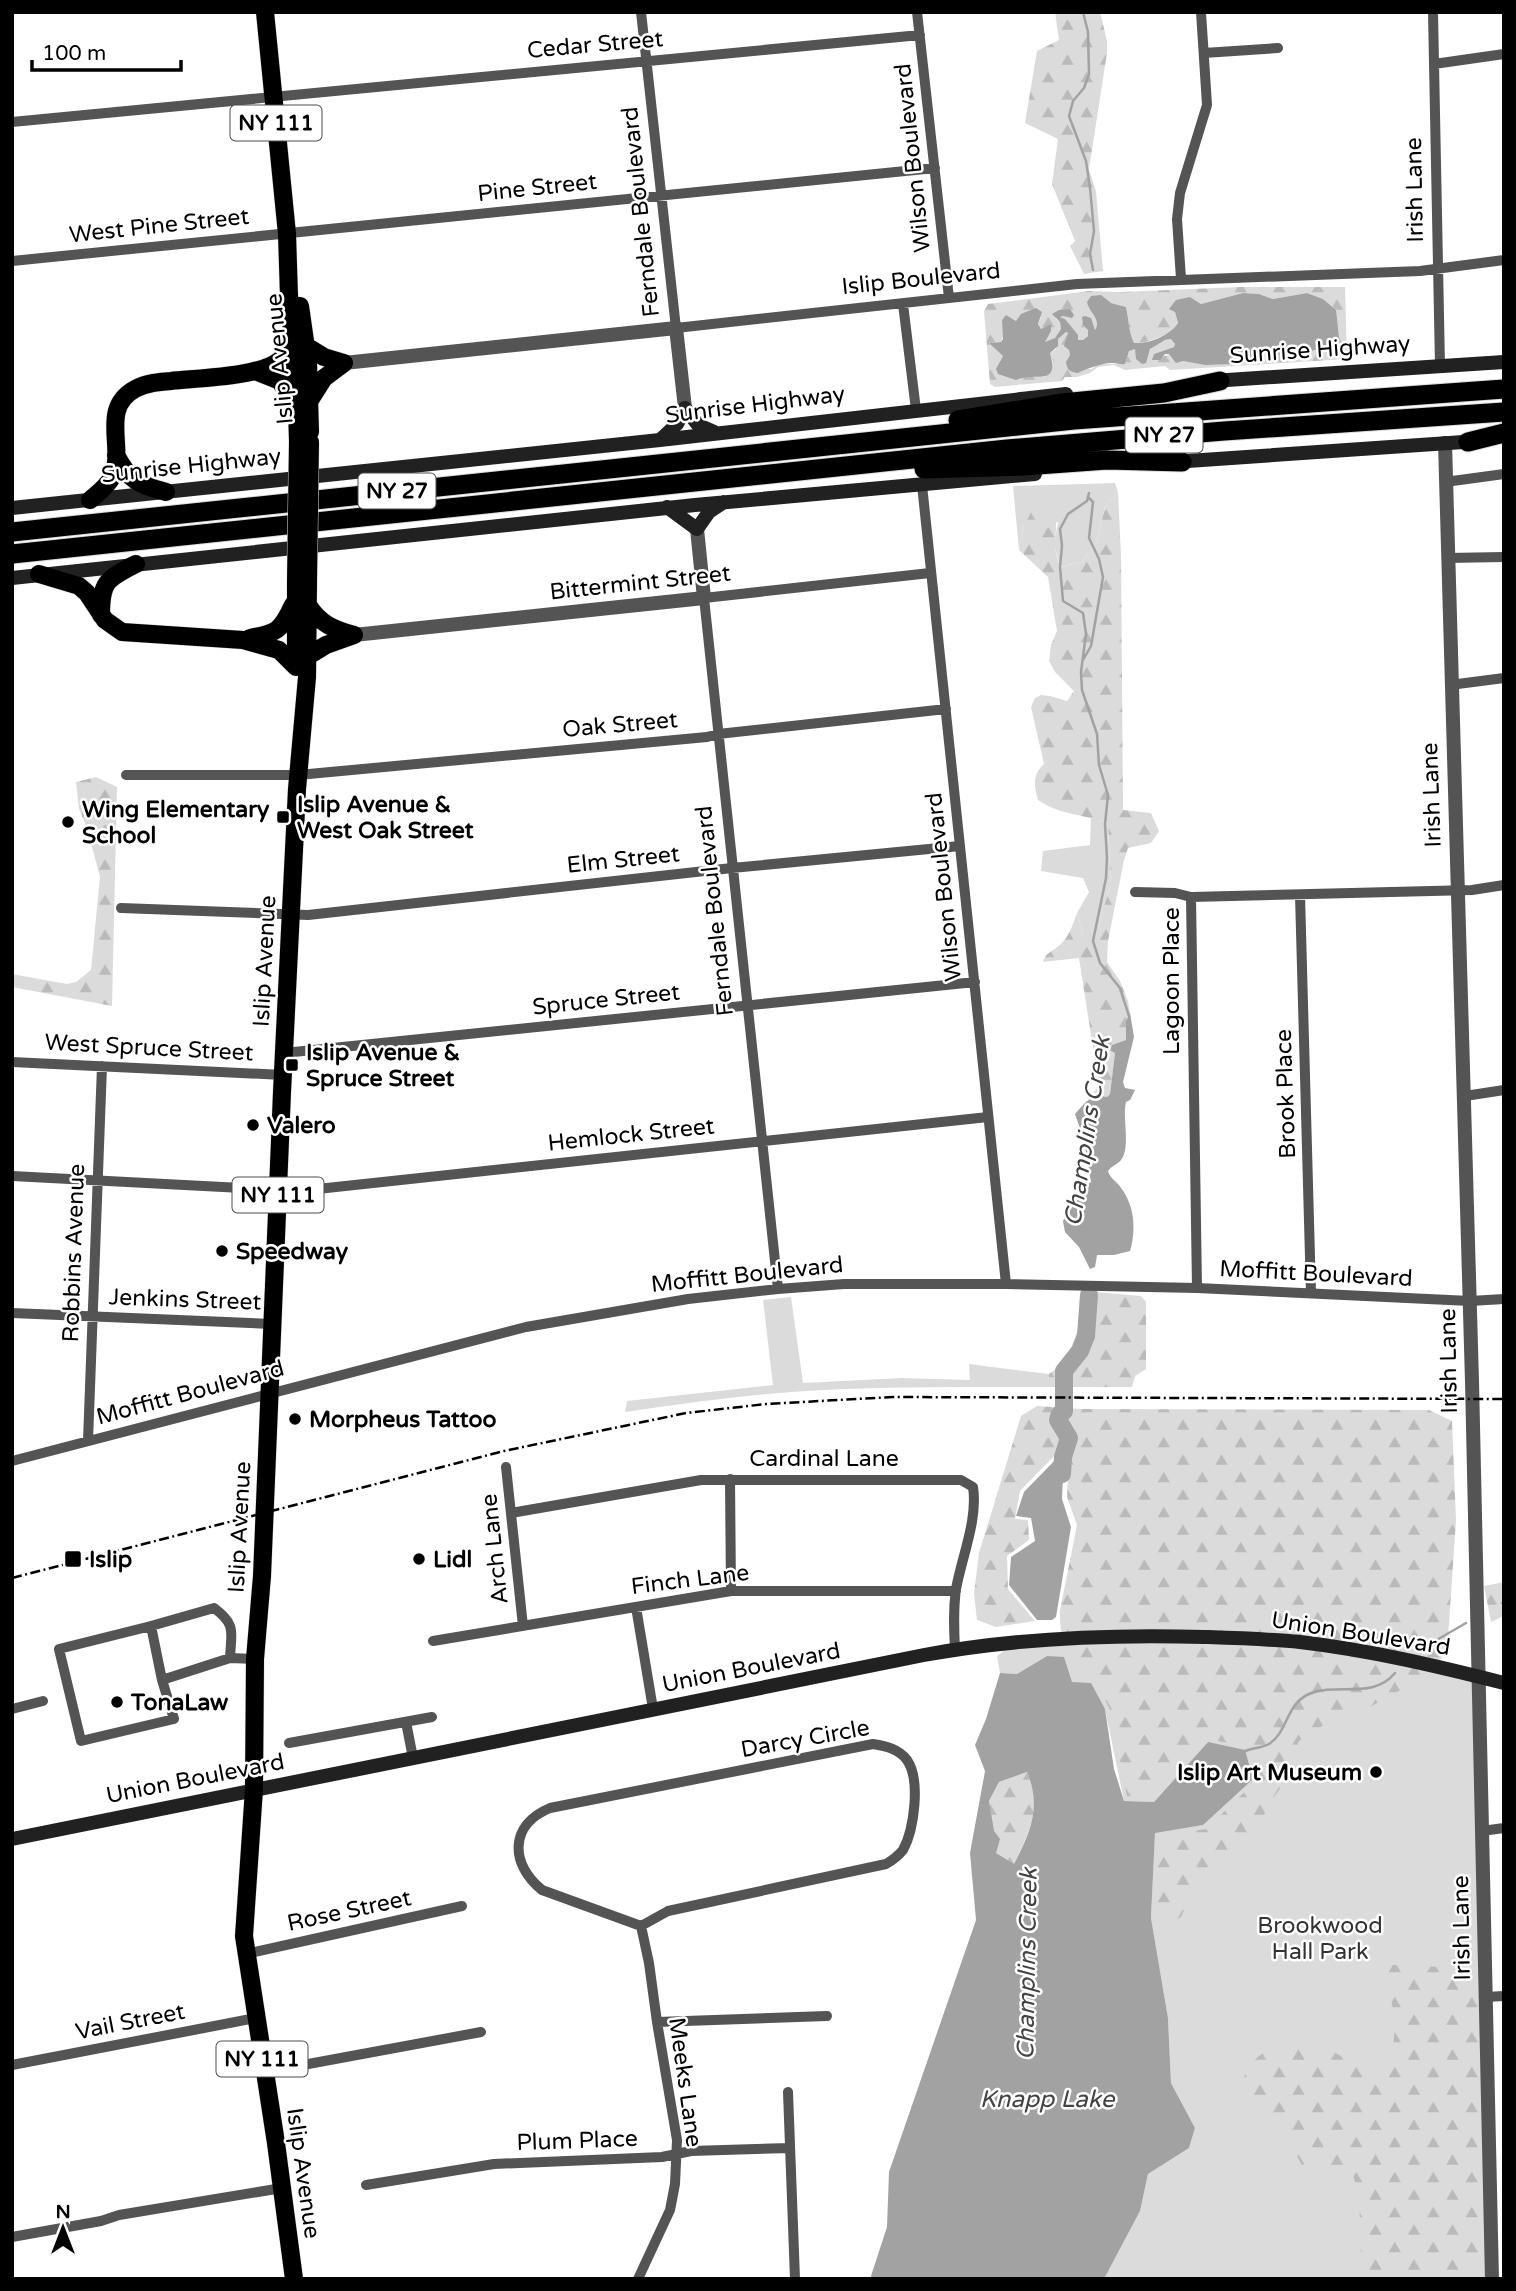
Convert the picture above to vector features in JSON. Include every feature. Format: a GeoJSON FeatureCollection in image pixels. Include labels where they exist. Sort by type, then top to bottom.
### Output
{"type":"FeatureCollection","features":[{"type":"Feature","properties":{"kind":"highway"},"geometry":{"type":"LineString","coordinates":[[873,441],[946,422],[1062,403],[1164,393],[1220,381]]}},
{"type":"Feature","properties":{"kind":"highway","name":"Sunrise Highway"},"geometry":{"type":"LineString","coordinates":[[12,532],[1146,414],[1504,389]]}},
{"type":"Feature","properties":{"kind":"highway","name":"NY 27"},"geometry":{"type":"LineString","coordinates":[[12,554],[825,468],[1188,433],[1504,412]]}},
{"type":"Feature","properties":{"kind":"highway"},"geometry":{"type":"LineString","coordinates":[[1468,442],[1504,433]]}},
{"type":"Feature","properties":{"kind":"highway"},"geometry":{"type":"LineString","coordinates":[[825,468],[1024,466],[1107,460],[1182,462]]}},
{"type":"Feature","properties":{"kind":"main road","name":"Islip Avenue"},"geometry":{"type":"LineString","coordinates":[[265,12],[287,234],[289,296],[300,344],[304,405],[302,662],[295,734],[298,775],[262,1576],[246,1645],[254,1789],[244,1936],[294,2279]]}},
{"type":"Feature","properties":{"kind":"main road"},"geometry":{"type":"LineString","coordinates":[[90,500],[106,487],[112,478],[116,456],[116,414],[123,399],[136,388],[157,382],[255,371],[279,360],[300,344],[324,357],[344,362]]}},
{"type":"Feature","properties":{"kind":"main road"},"geometry":{"type":"LineString","coordinates":[[255,371],[280,381],[304,405],[324,378],[344,362]]}},
{"type":"Feature","properties":{"kind":"main road","name":"Sunrise Highway"},"geometry":{"type":"LineString","coordinates":[[12,508],[719,434],[916,410],[1220,381],[1504,362]]}},
{"type":"Feature","properties":{"kind":"main road"},"geometry":{"type":"LineString","coordinates":[[660,440],[677,424],[685,408],[698,425],[719,434]]}},
{"type":"Feature","properties":{"kind":"main road"},"geometry":{"type":"LineString","coordinates":[[12,578],[724,502],[1182,462],[1504,439]]}},
{"type":"Feature","properties":{"kind":"main road"},"geometry":{"type":"LineString","coordinates":[[116,456],[131,479],[141,485],[166,492]]}},
{"type":"Feature","properties":{"kind":"main road"},"geometry":{"type":"LineString","coordinates":[[667,508],[697,529],[709,512],[724,502]]}},
{"type":"Feature","properties":{"kind":"main road"},"geometry":{"type":"LineString","coordinates":[[102,615],[102,592],[106,583],[136,564]]}},
{"type":"Feature","properties":{"kind":"main road"},"geometry":{"type":"LineString","coordinates":[[39,574],[79,586],[112,627],[127,634],[243,640],[279,650],[302,662],[326,645],[354,635]]}},
{"type":"Feature","properties":{"kind":"main road"},"geometry":{"type":"LineString","coordinates":[[243,640],[278,631],[302,603],[327,626],[354,635]]}},
{"type":"Feature","properties":{"kind":"main road","name":"Union Boulevard"},"geometry":{"type":"LineString","coordinates":[[12,1839],[653,1709],[955,1650],[1029,1640],[1102,1635],[1299,1642],[1365,1652],[1504,1683]]}},
{"type":"Feature","properties":{"kind":"street","name":"Ferndale Boulevard"},"geometry":{"type":"LineString","coordinates":[[641,12],[685,408]]}},
{"type":"Feature","properties":{"kind":"street","name":"Wilson Boulevard"},"geometry":{"type":"LineString","coordinates":[[918,12],[949,298]]}},
{"type":"Feature","properties":{"kind":"street"},"geometry":{"type":"LineString","coordinates":[[1181,279],[1177,219],[1180,193],[1207,105],[1201,12]]}},
{"type":"Feature","properties":{"kind":"street","name":"Irish Lane"},"geometry":{"type":"LineString","coordinates":[[1433,12],[1440,366]]}},
{"type":"Feature","properties":{"kind":"street","name":"Cedar Street"},"geometry":{"type":"LineString","coordinates":[[12,122],[920,35]]}},
{"type":"Feature","properties":{"kind":"street"},"geometry":{"type":"LineString","coordinates":[[1204,53],[1278,48]]}},
{"type":"Feature","properties":{"kind":"street"},"geometry":{"type":"LineString","coordinates":[[1434,64],[1504,54]]}},
{"type":"Feature","properties":{"kind":"street","name":"Pine Street"},"geometry":{"type":"LineString","coordinates":[[310,231],[935,167]]}},
{"type":"Feature","properties":{"kind":"street","name":"West Pine Street"},"geometry":{"type":"LineString","coordinates":[[12,261],[310,231]]}},
{"type":"Feature","properties":{"kind":"street","name":"Islip Boulevard"},"geometry":{"type":"LineString","coordinates":[[344,362],[1077,284],[1438,269],[1504,260]]}},
{"type":"Feature","properties":{"kind":"street"},"geometry":{"type":"LineString","coordinates":[[903,304],[916,410]]}},
{"type":"Feature","properties":{"kind":"street","name":"Irish Lane"},"geometry":{"type":"LineString","coordinates":[[1445,443],[1465,1096],[1492,2279]]}},
{"type":"Feature","properties":{"kind":"street"},"geometry":{"type":"LineString","coordinates":[[1445,482],[1504,474]]}},
{"type":"Feature","properties":{"kind":"street","name":"Wilson Boulevard"},"geometry":{"type":"LineString","coordinates":[[922,485],[1006,1284]]}},
{"type":"Feature","properties":{"kind":"street","name":"Ferndale Boulevard"},"geometry":{"type":"LineString","coordinates":[[697,529],[778,1289]]}},
{"type":"Feature","properties":{"kind":"street"},"geometry":{"type":"LineString","coordinates":[[1447,558],[1504,557]]}},
{"type":"Feature","properties":{"kind":"street","name":"Bittermint Street"},"geometry":{"type":"LineString","coordinates":[[354,635],[930,573]]}},
{"type":"Feature","properties":{"kind":"street"},"geometry":{"type":"LineString","coordinates":[[1451,685],[1504,678]]}},
{"type":"Feature","properties":{"kind":"street","name":"Oak Street"},"geometry":{"type":"LineString","coordinates":[[126,775],[298,775],[693,738],[946,709]]}},
{"type":"Feature","properties":{"kind":"street","name":"Elm Street"},"geometry":{"type":"LineString","coordinates":[[121,908],[321,914],[732,868],[960,846]]}},
{"type":"Feature","properties":{"kind":"street","name":"Lagoon Place"},"geometry":{"type":"LineString","coordinates":[[1196,1289],[1191,897],[1457,890],[1504,885]]}},
{"type":"Feature","properties":{"kind":"street"},"geometry":{"type":"LineString","coordinates":[[1135,892],[1175,893],[1191,897]]}},
{"type":"Feature","properties":{"kind":"street","name":"Brook Place"},"geometry":{"type":"LineString","coordinates":[[1300,895],[1311,1293]]}},
{"type":"Feature","properties":{"kind":"street","name":"Spruce Street"},"geometry":{"type":"LineString","coordinates":[[284,1054],[975,982]]}},
{"type":"Feature","properties":{"kind":"street","name":"West Spruce Street"},"geometry":{"type":"LineString","coordinates":[[12,1062],[283,1075]]}},
{"type":"Feature","properties":{"kind":"street","name":"Robbins Avenue"},"geometry":{"type":"LineString","coordinates":[[88,1441],[102,1066]]}},
{"type":"Feature","properties":{"kind":"street"},"geometry":{"type":"LineString","coordinates":[[1465,1096],[1504,1090]]}},
{"type":"Feature","properties":{"kind":"street","name":"Hemlock Street"},"geometry":{"type":"LineString","coordinates":[[12,1175],[299,1191],[988,1117]]}},
{"type":"Feature","properties":{"kind":"street","name":"Moffitt Boulevard"},"geometry":{"type":"LineString","coordinates":[[12,1461],[526,1327],[688,1299],[778,1289],[844,1284],[1006,1284],[1311,1293],[1470,1301],[1504,1299]]}},
{"type":"Feature","properties":{"kind":"street","name":"Jenkins Street"},"geometry":{"type":"LineString","coordinates":[[12,1313],[273,1324]]}},
{"type":"Feature","properties":{"kind":"street","name":"Arch Lane"},"geometry":{"type":"LineString","coordinates":[[506,1467],[523,1626]]}},
{"type":"Feature","properties":{"kind":"street"},"geometry":{"type":"LineString","coordinates":[[730,1479],[731,1591]]}},
{"type":"Feature","properties":{"kind":"street","name":"Cardinal Lane"},"geometry":{"type":"LineString","coordinates":[[511,1513],[701,1480],[961,1480],[973,1487],[975,1502],[956,1591],[953,1618],[955,1650]]}},
{"type":"Feature","properties":{"kind":"street","name":"Finch Lane"},"geometry":{"type":"LineString","coordinates":[[433,1641],[731,1591],[956,1591]]}},
{"type":"Feature","properties":{"kind":"street"},"geometry":{"type":"LineString","coordinates":[[636,1607],[653,1709]]}},
{"type":"Feature","properties":{"kind":"street"},"geometry":{"type":"LineString","coordinates":[[151,1626],[162,1680],[174,1719],[81,1741],[59,1649],[214,1608],[227,1618],[246,1645]]}},
{"type":"Feature","properties":{"kind":"street"},"geometry":{"type":"LineString","coordinates":[[162,1680],[230,1658],[246,1645]]}},
{"type":"Feature","properties":{"kind":"street"},"geometry":{"type":"LineString","coordinates":[[230,1658],[246,1645]]}},
{"type":"Feature","properties":{"kind":"street"},"geometry":{"type":"LineString","coordinates":[[12,1709],[43,1701]]}},
{"type":"Feature","properties":{"kind":"street"},"geometry":{"type":"LineString","coordinates":[[289,1743],[432,1717]]}},
{"type":"Feature","properties":{"kind":"street"},"geometry":{"type":"LineString","coordinates":[[406,1721],[413,1758]]}},
{"type":"Feature","properties":{"kind":"street","name":"Darcy Circle"},"geometry":{"type":"LineString","coordinates":[[860,1746],[886,1746],[906,1759],[914,1780],[908,1837],[896,1858],[887,1864],[668,1911],[641,1926],[542,1891],[531,1881],[522,1867],[519,1855],[521,1832],[528,1822],[538,1813],[550,1808],[860,1746]]}},
{"type":"Feature","properties":{"kind":"street"},"geometry":{"type":"LineString","coordinates":[[1482,1830],[1504,1828]]}},
{"type":"Feature","properties":{"kind":"street","name":"Rose Street"},"geometry":{"type":"LineString","coordinates":[[246,1954],[462,1906]]}},
{"type":"Feature","properties":{"kind":"street","name":"Meeks Lane"},"geometry":{"type":"LineString","coordinates":[[639,2279],[670,2210],[677,2154],[677,2140],[641,1926]]}},
{"type":"Feature","properties":{"kind":"street"},"geometry":{"type":"LineString","coordinates":[[1486,1997],[1504,1996]]}},
{"type":"Feature","properties":{"kind":"street"},"geometry":{"type":"LineString","coordinates":[[657,2022],[827,2016]]}},
{"type":"Feature","properties":{"kind":"street","name":"Vail Street"},"geometry":{"type":"LineString","coordinates":[[12,2065],[256,2018]]}},
{"type":"Feature","properties":{"kind":"street"},"geometry":{"type":"LineString","coordinates":[[265,2072],[481,2032]]}},
{"type":"Feature","properties":{"kind":"street"},"geometry":{"type":"LineString","coordinates":[[788,2092],[795,2279]]}},
{"type":"Feature","properties":{"kind":"street","name":"Plum Place"},"geometry":{"type":"LineString","coordinates":[[366,2186],[494,2164],[662,2157],[691,2151],[790,2148]]}},
{"type":"Feature","properties":{"kind":"street"},"geometry":{"type":"LineString","coordinates":[[12,2237],[101,2221],[119,2215],[282,2188]]}},
{"type":"Feature","properties":{"kind":"green space"},"geometry":{"type":"Polygon","coordinates":[[[1055,12],[1100,12],[1107,41],[1089,169],[1096,192],[1103,271],[1084,274],[1070,246],[1075,241],[1052,184],[1058,139],[1025,123],[1037,51],[1059,40],[1055,12]]]}},
{"type":"Feature","properties":{"kind":"green space"},"geometry":{"type":"Polygon","coordinates":[[[1240,287],[1345,287],[1347,359],[1170,370],[1165,366],[1125,370],[1114,365],[1098,367],[1077,377],[1065,377],[1062,381],[995,387],[990,384],[984,311],[988,304],[1089,291],[1240,287]],[[1243,293],[1201,304],[1190,297],[1175,312],[1178,323],[1174,328],[1146,342],[1134,343],[1126,307],[1111,303],[1088,306],[1098,324],[1096,331],[1093,327],[1083,325],[1088,330],[1088,336],[1083,340],[1078,340],[1065,319],[1059,317],[1070,309],[1055,318],[1060,322],[1061,329],[1050,341],[1044,342],[1048,327],[1041,329],[1038,324],[1041,317],[1019,318],[1016,321],[1007,316],[1002,320],[1004,334],[1001,342],[989,343],[1004,356],[1000,361],[1025,375],[1044,377],[1053,362],[1050,353],[1056,349],[1058,339],[1066,332],[1070,355],[1068,358],[1083,369],[1092,369],[1098,364],[1125,364],[1129,351],[1135,348],[1137,354],[1148,354],[1158,343],[1172,339],[1174,347],[1154,354],[1153,360],[1170,354],[1183,361],[1206,365],[1240,364],[1266,353],[1302,358],[1314,350],[1325,352],[1336,310],[1323,299],[1307,293],[1273,299],[1259,294],[1243,293]]]}},
{"type":"Feature","properties":{"kind":"green space"},"geometry":{"type":"Polygon","coordinates":[[[1115,483],[1118,492],[1105,507],[1097,542],[1082,562],[1060,567],[1054,544],[1058,522],[1024,526],[1019,550],[1013,486],[1115,483]]]}},
{"type":"Feature","properties":{"kind":"green space"},"geometry":{"type":"Polygon","coordinates":[[[1118,492],[1123,810],[1151,813],[1159,831],[1151,843],[1128,848],[1124,860],[1108,941],[1107,962],[1120,981],[1130,1013],[1126,1021],[1126,1040],[1112,1045],[1115,1053],[1110,1094],[1107,1097],[1098,1095],[1089,1098],[1099,1086],[1079,958],[1043,962],[1066,938],[1077,913],[1083,934],[1101,934],[1099,921],[1111,885],[1108,824],[1055,809],[1038,800],[1035,781],[1037,772],[1044,764],[1031,707],[1035,698],[1041,695],[1067,701],[1074,691],[1055,672],[1049,661],[1051,645],[1057,631],[1048,577],[1019,550],[1024,526],[1033,508],[1055,510],[1055,546],[1061,567],[1082,562],[1097,542],[1105,507],[1118,492]]]}},
{"type":"Feature","properties":{"kind":"green space"},"geometry":{"type":"Polygon","coordinates":[[[96,777],[117,787],[112,1006],[12,987],[12,974],[67,984],[76,982],[91,970],[100,877],[79,809],[76,782],[96,777]]]}},
{"type":"Feature","properties":{"kind":"green space"},"geometry":{"type":"Polygon","coordinates":[[[1091,817],[1108,824],[1111,885],[1099,921],[1101,934],[1083,934],[1077,913],[1089,892],[1083,878],[1041,871],[1043,851],[1090,845],[1091,817]]]}},
{"type":"Feature","properties":{"kind":"green space"},"geometry":{"type":"Polygon","coordinates":[[[1085,1291],[1141,1296],[1146,1302],[1146,1369],[1135,1376],[1132,1387],[1049,1387],[1049,1374],[1071,1348],[1085,1291]]]}},
{"type":"Feature","properties":{"kind":"green space"},"geometry":{"type":"Polygon","coordinates":[[[791,1297],[803,1383],[902,1378],[970,1380],[969,1364],[1049,1374],[1049,1387],[823,1390],[728,1398],[625,1412],[627,1401],[773,1385],[763,1300],[791,1297]]]}},
{"type":"Feature","properties":{"kind":"green space"},"geometry":{"type":"Polygon","coordinates":[[[1037,1406],[1081,1409],[1429,1410],[1452,1421],[1456,1520],[1447,1653],[1413,1683],[1361,1712],[1322,1726],[1299,1741],[1282,1786],[1245,1850],[1234,1864],[1202,1883],[1190,1896],[1181,1917],[1169,1923],[1156,1916],[1157,1836],[1206,1829],[1257,1780],[1247,1747],[1208,1739],[1152,1799],[1127,1796],[1110,1710],[1096,1681],[1074,1676],[1062,1635],[1060,1610],[1077,1525],[1067,1497],[1069,1453],[1059,1451],[1020,1491],[1015,1519],[1028,1520],[1029,1540],[1007,1556],[1008,1589],[1035,1621],[996,1627],[977,1620],[974,1594],[979,1553],[1021,1416],[1037,1406]]]}},
{"type":"Feature","properties":{"kind":"green space"},"geometry":{"type":"Polygon","coordinates":[[[1504,1582],[1504,1616],[1491,1622],[1484,1586],[1504,1582]]]}},
{"type":"Feature","properties":{"kind":"green space","name":"Brookwood Hall Park"},"geometry":{"type":"Polygon","coordinates":[[[1016,1642],[1392,1657],[1478,1684],[1491,2279],[1104,2279],[1140,2211],[1148,2174],[1189,2148],[1195,2128],[1171,2083],[1168,2018],[1151,1918],[1155,1832],[1203,1825],[1208,1742],[1154,1802],[1124,1801],[1105,1709],[1072,1682],[1047,1656],[1017,1674],[1000,1673],[997,1656],[1016,1642]]]}},
{"type":"Feature","properties":{"kind":"green space"},"geometry":{"type":"Polygon","coordinates":[[[1027,1772],[1032,1785],[1034,1808],[1029,1830],[1014,1865],[996,1853],[989,1801],[999,1782],[1027,1772]]]}},
{"type":"Feature","properties":{"kind":"green space"},"geometry":{"type":"Polygon","coordinates":[[[1375,1964],[1465,1968],[1472,1970],[1477,1981],[1481,2279],[1365,2279],[1359,2201],[1353,2176],[1304,2169],[1297,2156],[1296,2138],[1264,2119],[1240,2091],[1247,2071],[1254,2061],[1264,2053],[1293,2040],[1319,2045],[1360,2064],[1384,2067],[1393,2042],[1394,2016],[1387,1990],[1372,1968],[1375,1964]]]}},
{"type":"Feature","properties":{"kind":"water"},"geometry":{"type":"Polygon","coordinates":[[[1243,293],[1259,294],[1273,299],[1307,293],[1323,299],[1336,310],[1339,338],[1336,350],[1314,350],[1302,358],[1266,353],[1240,364],[1205,365],[1183,361],[1176,363],[1169,354],[1165,354],[1160,360],[1152,360],[1154,354],[1174,347],[1171,339],[1150,349],[1146,363],[1142,364],[1136,359],[1135,349],[1129,351],[1125,364],[1105,364],[1078,373],[1069,370],[1066,365],[1070,355],[1064,346],[1068,333],[1066,332],[1058,339],[1058,346],[1050,353],[1052,371],[1049,375],[1016,380],[998,374],[996,369],[1003,356],[989,343],[1001,342],[1003,339],[1002,320],[1006,315],[1016,321],[1021,314],[1036,308],[1042,312],[1038,324],[1041,329],[1051,324],[1051,331],[1045,342],[1055,338],[1061,329],[1060,322],[1052,314],[1070,309],[1074,315],[1072,318],[1060,317],[1065,319],[1078,335],[1078,340],[1083,340],[1088,336],[1088,330],[1083,325],[1082,317],[1091,318],[1095,330],[1097,326],[1087,302],[1091,296],[1101,295],[1111,303],[1126,307],[1134,343],[1146,342],[1164,335],[1178,323],[1175,312],[1169,309],[1176,300],[1190,297],[1201,304],[1243,293]]]}},
{"type":"Feature","properties":{"kind":"water"},"geometry":{"type":"Polygon","coordinates":[[[1130,1013],[1134,1037],[1123,1082],[1125,1088],[1135,1090],[1126,1102],[1124,1154],[1108,1171],[1129,1202],[1133,1218],[1132,1243],[1130,1251],[1097,1255],[1095,1267],[1090,1269],[1079,1247],[1065,1232],[1063,1221],[1076,1193],[1091,1182],[1084,1140],[1075,1114],[1092,1098],[1107,1097],[1110,1094],[1115,1053],[1110,1050],[1112,1045],[1126,1040],[1126,1021],[1130,1013]]]}},
{"type":"Feature","properties":{"kind":"water"},"geometry":{"type":"Polygon","coordinates":[[[1064,1451],[1062,1499],[1071,1527],[1056,1617],[1052,1620],[1037,1620],[1009,1585],[1011,1557],[1035,1541],[1031,1518],[1016,1516],[1024,1492],[1064,1451]]]}},
{"type":"Feature","properties":{"kind":"water","name":"Knapp Lake"},"geometry":{"type":"Polygon","coordinates":[[[1047,1656],[1064,1657],[1072,1682],[1091,1683],[1105,1709],[1114,1769],[1124,1801],[1154,1802],[1208,1742],[1245,1750],[1253,1779],[1203,1825],[1155,1833],[1151,1918],[1168,2018],[1171,2083],[1195,2128],[1189,2148],[1148,2174],[1140,2211],[1104,2279],[870,2279],[887,2227],[889,2172],[976,1920],[970,1853],[985,1771],[975,1745],[1000,1673],[1017,1674],[1047,1656]],[[1027,1772],[999,1782],[989,1801],[994,1831],[1000,1839],[996,1853],[1014,1864],[1032,1820],[1034,1797],[1027,1772]]]}},
{"type":"Feature","properties":{"kind":"waterway","name":"Champlins Creek"},"geometry":{"type":"LineString","coordinates":[[1083,12],[1088,32],[1089,74],[1084,88],[1073,101],[1069,116],[1086,161],[1094,231],[1090,254],[1093,270]]}},
{"type":"Feature","properties":{"kind":"waterway","name":"Champlins Creek"},"geometry":{"type":"LineString","coordinates":[[1089,493],[1087,501],[1068,514],[1060,529],[1060,567],[1063,601],[1083,613],[1086,634],[1081,672],[1082,690],[1097,734],[1099,765],[1108,795],[1105,824],[1106,878],[1093,941],[1100,963],[1120,988],[1129,1016]]}},
{"type":"Feature","properties":{"kind":"waterway"},"geometry":{"type":"LineString","coordinates":[[1083,660],[1091,646],[1103,577],[1099,559],[1089,538],[1093,502],[1088,497]]}},
{"type":"Feature","properties":{"kind":"waterway","name":"Champlins Creek"},"geometry":{"type":"LineString","coordinates":[[1062,1474],[1063,1457],[1069,1438],[1058,1420],[1064,1411],[1064,1371],[1080,1351],[1086,1336],[1089,1295]]}},
{"type":"Feature","properties":{"kind":"waterway"},"geometry":{"type":"LineString","coordinates":[[1428,1645],[1466,1623]]}},
{"type":"Feature","properties":{"kind":"waterway"},"geometry":{"type":"LineString","coordinates":[[1243,1752],[1269,1744],[1275,1739],[1296,1704],[1309,1694],[1331,1689],[1376,1686],[1395,1673]]}},
{"type":"Feature","properties":{"kind":"railway"},"geometry":{"type":"LineString","coordinates":[[12,1578],[504,1451],[686,1413],[766,1404],[893,1397],[1504,1399]]}},
{"type":"Feature","properties":{"kind":"place","name":"Islip Avenue & West Oak Street"},"geometry":{"type":"Point","coordinates":[283,817]}},
{"type":"Feature","properties":{"kind":"place","name":"Wing Elementary School"},"geometry":{"type":"Point","coordinates":[68,822]}},
{"type":"Feature","properties":{"kind":"place","name":"Islip Avenue & Spruce Street"},"geometry":{"type":"Point","coordinates":[292,1065]}},
{"type":"Feature","properties":{"kind":"place","name":"Valero"},"geometry":{"type":"Point","coordinates":[253,1125]}},
{"type":"Feature","properties":{"kind":"place","name":"Speedway"},"geometry":{"type":"Point","coordinates":[222,1251]}},
{"type":"Feature","properties":{"kind":"place","name":"Morpheus Tattoo"},"geometry":{"type":"Point","coordinates":[295,1419]}},
{"type":"Feature","properties":{"kind":"place","name":"Islip"},"geometry":{"type":"Point","coordinates":[73,1559]}},
{"type":"Feature","properties":{"kind":"place","name":"Lidl"},"geometry":{"type":"Point","coordinates":[419,1559]}},
{"type":"Feature","properties":{"kind":"place","name":"TonaLaw"},"geometry":{"type":"Point","coordinates":[117,1702]}},
{"type":"Feature","properties":{"kind":"place","name":"Islip Art Museum"},"geometry":{"type":"Point","coordinates":[1376,1772]}}]}
